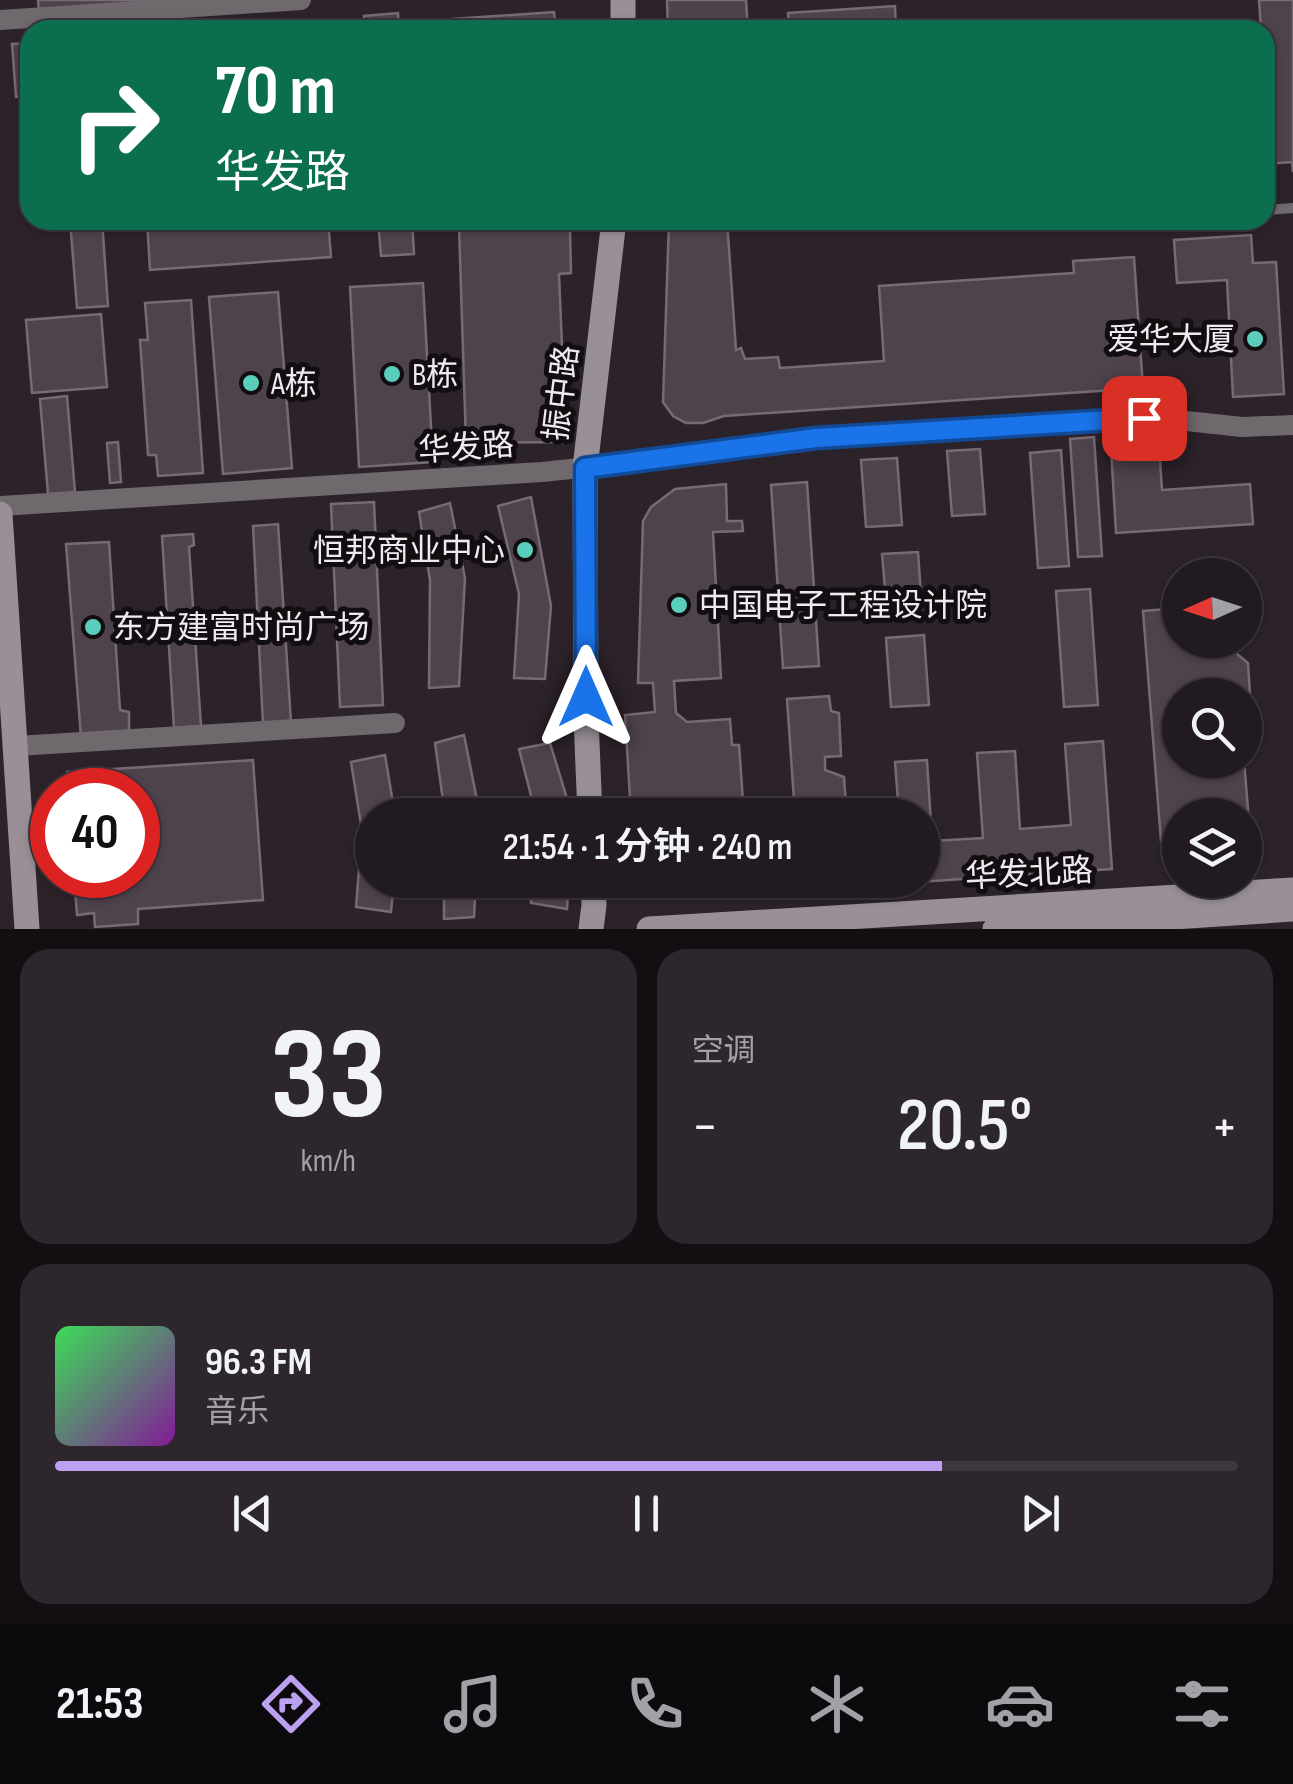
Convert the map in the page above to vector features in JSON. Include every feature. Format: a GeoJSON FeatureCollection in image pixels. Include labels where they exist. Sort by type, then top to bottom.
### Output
{"type":"FeatureCollection","features":[{"type":"Feature","properties":{"kind":"main road","name":"振中路"},"geometry":{"type":"LineString","coordinates":[[589,798],[585,468],[613,230]]}},
{"type":"Feature","properties":{"kind":"main road"},"geometry":{"type":"LineString","coordinates":[[0,514],[27,929]]}},
{"type":"Feature","properties":{"kind":"main road","name":"华发北路"},"geometry":{"type":"LineString","coordinates":[[649,929],[1293,890]]}},
{"type":"Feature","properties":{"kind":"main road"},"geometry":{"type":"LineString","coordinates":[[592,929],[593,898]]}},
{"type":"Feature","properties":{"kind":"main road","name":"华发北路"},"geometry":{"type":"LineString","coordinates":[[995,929],[1293,909]]}},
{"type":"Feature","properties":{"kind":"street"},"geometry":{"type":"LineString","coordinates":[[0,20],[301,0]]}},
{"type":"Feature","properties":{"kind":"street","name":"华发路"},"geometry":{"type":"LineString","coordinates":[[0,506],[585,468],[816,438],[1127,418],[1242,427],[1293,425]]}},
{"type":"Feature","properties":{"kind":"street"},"geometry":{"type":"LineString","coordinates":[[16,746],[396,723]]}},
{"type":"Feature","properties":{"kind":"building"},"geometry":{"type":"Polygon","coordinates":[[[38,0],[147,0],[147,5],[39,13],[38,0]]]}},
{"type":"Feature","properties":{"kind":"building"},"geometry":{"type":"Polygon","coordinates":[[[667,0],[746,0],[747,20],[668,20],[667,0]]]}},
{"type":"Feature","properties":{"kind":"building"},"geometry":{"type":"Polygon","coordinates":[[[1259,0],[1293,0],[1293,172],[1292,162],[1275,163],[1275,20],[1260,20],[1259,0]]]}},
{"type":"Feature","properties":{"kind":"building"},"geometry":{"type":"Polygon","coordinates":[[[895,6],[896,20],[788,20],[788,13],[895,6]]]}},
{"type":"Feature","properties":{"kind":"building"},"geometry":{"type":"Polygon","coordinates":[[[554,12],[555,20],[453,20],[554,12]]]}},
{"type":"Feature","properties":{"kind":"building"},"geometry":{"type":"Polygon","coordinates":[[[398,13],[398,20],[364,20],[364,16],[398,13]]]}},
{"type":"Feature","properties":{"kind":"building"},"geometry":{"type":"Polygon","coordinates":[[[12,44],[20,44],[20,97],[16,97],[12,44]]]}},
{"type":"Feature","properties":{"kind":"building"},"geometry":{"type":"Polygon","coordinates":[[[71,230],[103,230],[108,306],[77,308],[71,230]]]}},
{"type":"Feature","properties":{"kind":"building"},"geometry":{"type":"Polygon","coordinates":[[[148,230],[329,230],[331,257],[150,270],[148,230]]]}},
{"type":"Feature","properties":{"kind":"building"},"geometry":{"type":"Polygon","coordinates":[[[379,230],[413,230],[414,254],[381,256],[379,230]]]}},
{"type":"Feature","properties":{"kind":"building"},"geometry":{"type":"Polygon","coordinates":[[[459,230],[570,230],[571,273],[559,274],[566,442],[466,443],[459,230]]]}},
{"type":"Feature","properties":{"kind":"building"},"geometry":{"type":"Polygon","coordinates":[[[669,230],[728,230],[736,350],[741,348],[745,359],[778,357],[780,368],[884,361],[879,286],[1074,273],[1073,261],[1134,257],[1143,388],[724,416],[703,423],[686,423],[673,416],[663,402],[669,230]]]}},
{"type":"Feature","properties":{"kind":"building","name":"爱华大厦"},"geometry":{"type":"Polygon","coordinates":[[[1251,235],[1253,263],[1276,262],[1284,394],[1233,397],[1227,280],[1177,283],[1174,240],[1251,235]]]}},
{"type":"Feature","properties":{"kind":"building","name":"B栋"},"geometry":{"type":"Polygon","coordinates":[[[423,283],[433,462],[359,467],[350,287],[423,283]]]}},
{"type":"Feature","properties":{"kind":"building","name":"A栋"},"geometry":{"type":"Polygon","coordinates":[[[278,292],[292,468],[223,474],[209,297],[278,292]]]}},
{"type":"Feature","properties":{"kind":"building"},"geometry":{"type":"Polygon","coordinates":[[[191,300],[203,473],[158,476],[156,455],[148,455],[140,340],[148,340],[145,303],[191,300]]]}},
{"type":"Feature","properties":{"kind":"building"},"geometry":{"type":"Polygon","coordinates":[[[101,314],[107,387],[32,393],[26,320],[101,314]]]}},
{"type":"Feature","properties":{"kind":"building"},"geometry":{"type":"Polygon","coordinates":[[[67,396],[75,492],[48,494],[40,399],[67,396]]]}},
{"type":"Feature","properties":{"kind":"building"},"geometry":{"type":"Polygon","coordinates":[[[1094,437],[1102,556],[1078,557],[1070,439],[1094,437]]]}},
{"type":"Feature","properties":{"kind":"building"},"geometry":{"type":"Polygon","coordinates":[[[118,442],[121,482],[110,483],[107,443],[118,442]]]}},
{"type":"Feature","properties":{"kind":"building"},"geometry":{"type":"Polygon","coordinates":[[[1159,445],[1162,490],[1250,484],[1253,524],[1116,533],[1111,448],[1159,445]]]}},
{"type":"Feature","properties":{"kind":"building"},"geometry":{"type":"Polygon","coordinates":[[[980,449],[985,514],[952,516],[947,451],[980,449]]]}},
{"type":"Feature","properties":{"kind":"building"},"geometry":{"type":"Polygon","coordinates":[[[1061,450],[1069,566],[1038,568],[1030,453],[1061,450]]]}},
{"type":"Feature","properties":{"kind":"building"},"geometry":{"type":"Polygon","coordinates":[[[897,458],[902,525],[866,527],[861,460],[897,458]]]}},
{"type":"Feature","properties":{"kind":"building"},"geometry":{"type":"Polygon","coordinates":[[[807,482],[819,666],[783,668],[771,485],[807,482]]]}},
{"type":"Feature","properties":{"kind":"building","name":"中国电子工程设计院"},"geometry":{"type":"Polygon","coordinates":[[[726,484],[727,521],[742,521],[743,531],[713,532],[721,678],[674,681],[676,713],[687,722],[730,719],[732,745],[739,745],[743,798],[630,798],[625,715],[655,712],[653,683],[638,683],[643,521],[651,507],[675,489],[726,484]]]}},
{"type":"Feature","properties":{"kind":"building","name":"恒邦商业中心"},"geometry":{"type":"Polygon","coordinates":[[[531,497],[551,606],[545,679],[514,678],[519,594],[498,506],[531,497]]]}},
{"type":"Feature","properties":{"kind":"building"},"geometry":{"type":"Polygon","coordinates":[[[374,502],[383,705],[340,707],[331,504],[374,502]]]}},
{"type":"Feature","properties":{"kind":"building"},"geometry":{"type":"Polygon","coordinates":[[[450,503],[465,578],[459,686],[429,688],[430,580],[419,512],[450,503]]]}},
{"type":"Feature","properties":{"kind":"building"},"geometry":{"type":"Polygon","coordinates":[[[278,524],[291,722],[263,724],[253,526],[278,524]]]}},
{"type":"Feature","properties":{"kind":"building"},"geometry":{"type":"Polygon","coordinates":[[[193,534],[194,545],[189,547],[201,726],[174,728],[162,536],[193,534]]]}},
{"type":"Feature","properties":{"kind":"building","name":"东方建富时尚广场"},"geometry":{"type":"Polygon","coordinates":[[[109,542],[120,710],[129,712],[129,734],[81,737],[66,544],[109,542]]]}},
{"type":"Feature","properties":{"kind":"building"},"geometry":{"type":"Polygon","coordinates":[[[918,552],[922,609],[887,611],[882,554],[918,552]]]}},
{"type":"Feature","properties":{"kind":"building"},"geometry":{"type":"Polygon","coordinates":[[[1090,589],[1098,705],[1064,707],[1056,591],[1090,589]]]}},
{"type":"Feature","properties":{"kind":"building"},"geometry":{"type":"Polygon","coordinates":[[[1162,609],[1162,658],[1242,658],[1248,663],[1249,678],[1162,678],[1162,778],[1245,778],[1247,798],[1162,798],[1162,841],[1161,841],[1143,611],[1162,609]]]}},
{"type":"Feature","properties":{"kind":"building"},"geometry":{"type":"Polygon","coordinates":[[[924,635],[929,705],[891,707],[886,638],[924,635]]]}},
{"type":"Feature","properties":{"kind":"building"},"geometry":{"type":"Polygon","coordinates":[[[829,696],[831,711],[839,713],[841,756],[825,757],[825,770],[844,777],[846,798],[794,798],[787,699],[829,696]]]}},
{"type":"Feature","properties":{"kind":"building"},"geometry":{"type":"Polygon","coordinates":[[[464,735],[477,798],[443,798],[435,743],[464,735]]]}},
{"type":"Feature","properties":{"kind":"building"},"geometry":{"type":"Polygon","coordinates":[[[1103,741],[1112,869],[940,881],[940,841],[983,838],[977,753],[1015,751],[1020,829],[1071,825],[1065,744],[1103,741]]]}},
{"type":"Feature","properties":{"kind":"building"},"geometry":{"type":"Polygon","coordinates":[[[550,743],[567,798],[532,798],[519,749],[550,743]]]}},
{"type":"Feature","properties":{"kind":"building"},"geometry":{"type":"Polygon","coordinates":[[[385,755],[392,798],[357,798],[351,762],[385,755]]]}},
{"type":"Feature","properties":{"kind":"building"},"geometry":{"type":"Polygon","coordinates":[[[253,760],[263,900],[138,909],[138,924],[95,927],[94,913],[77,915],[76,898],[160,898],[160,768],[129,768],[253,760]]]}},
{"type":"Feature","properties":{"kind":"building"},"geometry":{"type":"Polygon","coordinates":[[[927,760],[929,798],[898,798],[895,762],[927,760]]]}},
{"type":"Feature","properties":{"kind":"building"},"geometry":{"type":"Polygon","coordinates":[[[357,898],[392,898],[391,912],[356,907],[357,898]]]}},
{"type":"Feature","properties":{"kind":"building"},"geometry":{"type":"Polygon","coordinates":[[[444,898],[475,898],[474,917],[444,919],[444,898]]]}},
{"type":"Feature","properties":{"kind":"building"},"geometry":{"type":"Polygon","coordinates":[[[531,898],[568,898],[567,909],[531,903],[531,898]]]}},
{"type":"Feature","properties":{"kind":"place","name":"爱华大厦"},"geometry":{"type":"Point","coordinates":[1255,339]}},
{"type":"Feature","properties":{"kind":"place","name":"B栋"},"geometry":{"type":"Point","coordinates":[392,374]}},
{"type":"Feature","properties":{"kind":"place","name":"A栋"},"geometry":{"type":"Point","coordinates":[251,383]}},
{"type":"Feature","properties":{"kind":"place","name":"恒邦商业中心"},"geometry":{"type":"Point","coordinates":[525,550]}},
{"type":"Feature","properties":{"kind":"place","name":"中国电子工程设计院"},"geometry":{"type":"Point","coordinates":[679,605]}},
{"type":"Feature","properties":{"kind":"place","name":"东方建富时尚广场"},"geometry":{"type":"Point","coordinates":[93,627]}},
{"type":"Feature","properties":{"kind":"route"},"geometry":{"type":"LineString","coordinates":[[586,697],[585,468],[816,438],[1144,418]]}}]}
